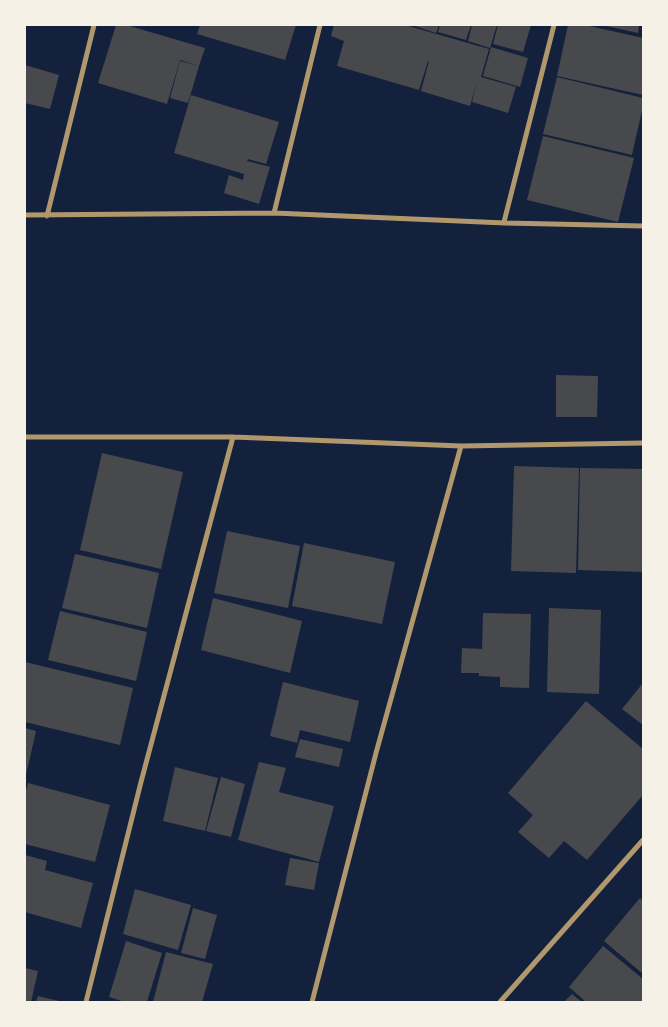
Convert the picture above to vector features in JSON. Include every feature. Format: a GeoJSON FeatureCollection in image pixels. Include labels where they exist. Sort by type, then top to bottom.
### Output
{"type":"FeatureCollection","features":[{"type":"Feature","properties":{"kind":"street"},"geometry":{"type":"LineString","coordinates":[[47,216],[94,25]]}},
{"type":"Feature","properties":{"kind":"street"},"geometry":{"type":"LineString","coordinates":[[274,213],[320,25]]}},
{"type":"Feature","properties":{"kind":"street"},"geometry":{"type":"LineString","coordinates":[[504,222],[554,25]]}},
{"type":"Feature","properties":{"kind":"street"},"geometry":{"type":"LineString","coordinates":[[25,215],[274,213],[643,226]]}},
{"type":"Feature","properties":{"kind":"street"},"geometry":{"type":"LineString","coordinates":[[25,437],[233,437],[461,446],[643,443]]}},
{"type":"Feature","properties":{"kind":"street"},"geometry":{"type":"LineString","coordinates":[[86,1002],[139,791],[233,437]]}},
{"type":"Feature","properties":{"kind":"street"},"geometry":{"type":"LineString","coordinates":[[312,1002],[376,753],[461,446]]}},
{"type":"Feature","properties":{"kind":"street"},"geometry":{"type":"LineString","coordinates":[[500,1002],[643,840]]}},
{"type":"Feature","properties":{"kind":"building"},"geometry":{"type":"Polygon","coordinates":[[[116,25],[126,25],[205,48],[199,66],[180,60],[167,104],[98,83],[116,25]]]}},
{"type":"Feature","properties":{"kind":"building"},"geometry":{"type":"Polygon","coordinates":[[[200,25],[296,25],[285,60],[197,34],[200,25]]]}},
{"type":"Feature","properties":{"kind":"building"},"geometry":{"type":"Polygon","coordinates":[[[334,25],[405,25],[489,49],[481,77],[516,87],[508,113],[472,102],[477,81],[470,106],[421,91],[429,61],[419,90],[337,66],[344,41],[331,36],[334,25]]]}},
{"type":"Feature","properties":{"kind":"building"},"geometry":{"type":"Polygon","coordinates":[[[412,25],[439,25],[436,33],[412,25]]]}},
{"type":"Feature","properties":{"kind":"building"},"geometry":{"type":"Polygon","coordinates":[[[440,25],[471,25],[466,40],[438,32],[440,25]]]}},
{"type":"Feature","properties":{"kind":"building"},"geometry":{"type":"Polygon","coordinates":[[[472,25],[497,25],[490,48],[468,41],[472,25]]]}},
{"type":"Feature","properties":{"kind":"building"},"geometry":{"type":"Polygon","coordinates":[[[498,25],[531,25],[523,52],[493,44],[498,25]]]}},
{"type":"Feature","properties":{"kind":"building"},"geometry":{"type":"Polygon","coordinates":[[[568,25],[585,25],[643,38],[643,95],[557,76],[568,25]]]}},
{"type":"Feature","properties":{"kind":"building"},"geometry":{"type":"Polygon","coordinates":[[[602,25],[639,25],[638,33],[602,25]]]}},
{"type":"Feature","properties":{"kind":"building"},"geometry":{"type":"Polygon","coordinates":[[[491,47],[528,58],[520,87],[483,76],[491,47]]]}},
{"type":"Feature","properties":{"kind":"building"},"geometry":{"type":"Polygon","coordinates":[[[180,61],[199,66],[188,103],[170,98],[180,61]]]}},
{"type":"Feature","properties":{"kind":"building"},"geometry":{"type":"Polygon","coordinates":[[[25,65],[59,75],[50,109],[25,103],[25,65]]]}},
{"type":"Feature","properties":{"kind":"building"},"geometry":{"type":"Polygon","coordinates":[[[557,77],[643,98],[643,106],[632,155],[543,134],[557,77]]]}},
{"type":"Feature","properties":{"kind":"building"},"geometry":{"type":"Polygon","coordinates":[[[191,95],[279,122],[266,164],[248,159],[247,161],[270,167],[259,204],[224,193],[229,175],[243,180],[244,174],[174,153],[191,95]]]}},
{"type":"Feature","properties":{"kind":"building"},"geometry":{"type":"Polygon","coordinates":[[[543,136],[634,158],[618,222],[527,200],[543,136]]]}},
{"type":"Feature","properties":{"kind":"building"},"geometry":{"type":"Polygon","coordinates":[[[556,375],[598,376],[597,417],[556,417],[556,375]]]}},
{"type":"Feature","properties":{"kind":"building"},"geometry":{"type":"Polygon","coordinates":[[[102,453],[183,472],[161,569],[80,550],[102,453]]]}},
{"type":"Feature","properties":{"kind":"building"},"geometry":{"type":"Polygon","coordinates":[[[514,466],[579,468],[576,573],[511,571],[514,466]]]}},
{"type":"Feature","properties":{"kind":"building"},"geometry":{"type":"Polygon","coordinates":[[[580,468],[643,469],[643,572],[578,570],[580,468]]]}},
{"type":"Feature","properties":{"kind":"building"},"geometry":{"type":"Polygon","coordinates":[[[227,531],[300,546],[288,608],[214,593],[227,531]]]}},
{"type":"Feature","properties":{"kind":"building"},"geometry":{"type":"Polygon","coordinates":[[[304,543],[395,562],[382,624],[292,606],[304,543]]]}},
{"type":"Feature","properties":{"kind":"building"},"geometry":{"type":"Polygon","coordinates":[[[75,554],[159,573],[147,628],[62,608],[75,554]]]}},
{"type":"Feature","properties":{"kind":"building"},"geometry":{"type":"Polygon","coordinates":[[[213,598],[302,621],[290,673],[201,650],[213,598]]]}},
{"type":"Feature","properties":{"kind":"building"},"geometry":{"type":"Polygon","coordinates":[[[549,608],[601,610],[599,694],[547,692],[549,608]]]}},
{"type":"Feature","properties":{"kind":"building"},"geometry":{"type":"Polygon","coordinates":[[[60,611],[147,632],[136,681],[48,660],[60,611]]]}},
{"type":"Feature","properties":{"kind":"building"},"geometry":{"type":"Polygon","coordinates":[[[483,613],[531,614],[529,688],[500,687],[500,677],[479,676],[479,673],[461,673],[462,648],[482,649],[483,613]]]}},
{"type":"Feature","properties":{"kind":"building"},"geometry":{"type":"Polygon","coordinates":[[[25,662],[133,688],[120,745],[25,722],[25,662]]]}},
{"type":"Feature","properties":{"kind":"building"},"geometry":{"type":"Polygon","coordinates":[[[283,682],[359,701],[350,742],[300,730],[297,743],[270,736],[283,682]]]}},
{"type":"Feature","properties":{"kind":"building"},"geometry":{"type":"Polygon","coordinates":[[[643,683],[643,725],[622,709],[643,683]]]}},
{"type":"Feature","properties":{"kind":"building"},"geometry":{"type":"Polygon","coordinates":[[[586,701],[643,749],[643,795],[587,860],[564,841],[549,858],[518,832],[533,815],[508,793],[586,701]]]}},
{"type":"Feature","properties":{"kind":"building"},"geometry":{"type":"Polygon","coordinates":[[[25,728],[36,731],[26,775],[25,775],[25,728]]]}},
{"type":"Feature","properties":{"kind":"building"},"geometry":{"type":"Polygon","coordinates":[[[300,739],[343,749],[339,767],[295,757],[300,739]]]}},
{"type":"Feature","properties":{"kind":"building"},"geometry":{"type":"Polygon","coordinates":[[[259,762],[286,768],[279,792],[334,806],[319,862],[238,840],[259,762]]]}},
{"type":"Feature","properties":{"kind":"building"},"geometry":{"type":"Polygon","coordinates":[[[175,767],[218,778],[205,831],[163,821],[175,767]]]}},
{"type":"Feature","properties":{"kind":"building"},"geometry":{"type":"Polygon","coordinates":[[[221,777],[245,784],[231,837],[206,831],[221,777]]]}},
{"type":"Feature","properties":{"kind":"building"},"geometry":{"type":"Polygon","coordinates":[[[28,783],[110,805],[95,862],[25,844],[25,794],[28,783]]]}},
{"type":"Feature","properties":{"kind":"building"},"geometry":{"type":"Polygon","coordinates":[[[25,855],[47,861],[45,870],[93,883],[81,928],[25,912],[25,855]]]}},
{"type":"Feature","properties":{"kind":"building"},"geometry":{"type":"Polygon","coordinates":[[[290,858],[319,863],[314,890],[285,885],[290,858]]]}},
{"type":"Feature","properties":{"kind":"building"},"geometry":{"type":"Polygon","coordinates":[[[135,889],[191,905],[178,950],[123,934],[135,889]]]}},
{"type":"Feature","properties":{"kind":"building"},"geometry":{"type":"Polygon","coordinates":[[[640,898],[643,901],[643,974],[604,941],[640,898]]]}},
{"type":"Feature","properties":{"kind":"building"},"geometry":{"type":"Polygon","coordinates":[[[193,908],[217,915],[205,959],[181,953],[193,908]]]}},
{"type":"Feature","properties":{"kind":"building"},"geometry":{"type":"Polygon","coordinates":[[[126,941],[162,953],[147,1002],[125,1002],[109,997],[126,941]]]}},
{"type":"Feature","properties":{"kind":"building"},"geometry":{"type":"Polygon","coordinates":[[[603,946],[643,979],[643,1002],[586,1002],[569,987],[603,946]]]}},
{"type":"Feature","properties":{"kind":"building"},"geometry":{"type":"Polygon","coordinates":[[[166,952],[213,964],[202,1002],[153,1002],[166,952]]]}},
{"type":"Feature","properties":{"kind":"building"},"geometry":{"type":"Polygon","coordinates":[[[25,968],[38,971],[31,1002],[25,1002],[25,968]]]}},
{"type":"Feature","properties":{"kind":"building"},"geometry":{"type":"Polygon","coordinates":[[[572,994],[582,1002],[564,1002],[572,994]]]}},
{"type":"Feature","properties":{"kind":"building"},"geometry":{"type":"Polygon","coordinates":[[[38,996],[59,1001],[59,1002],[36,1002],[38,996]]]}}]}
